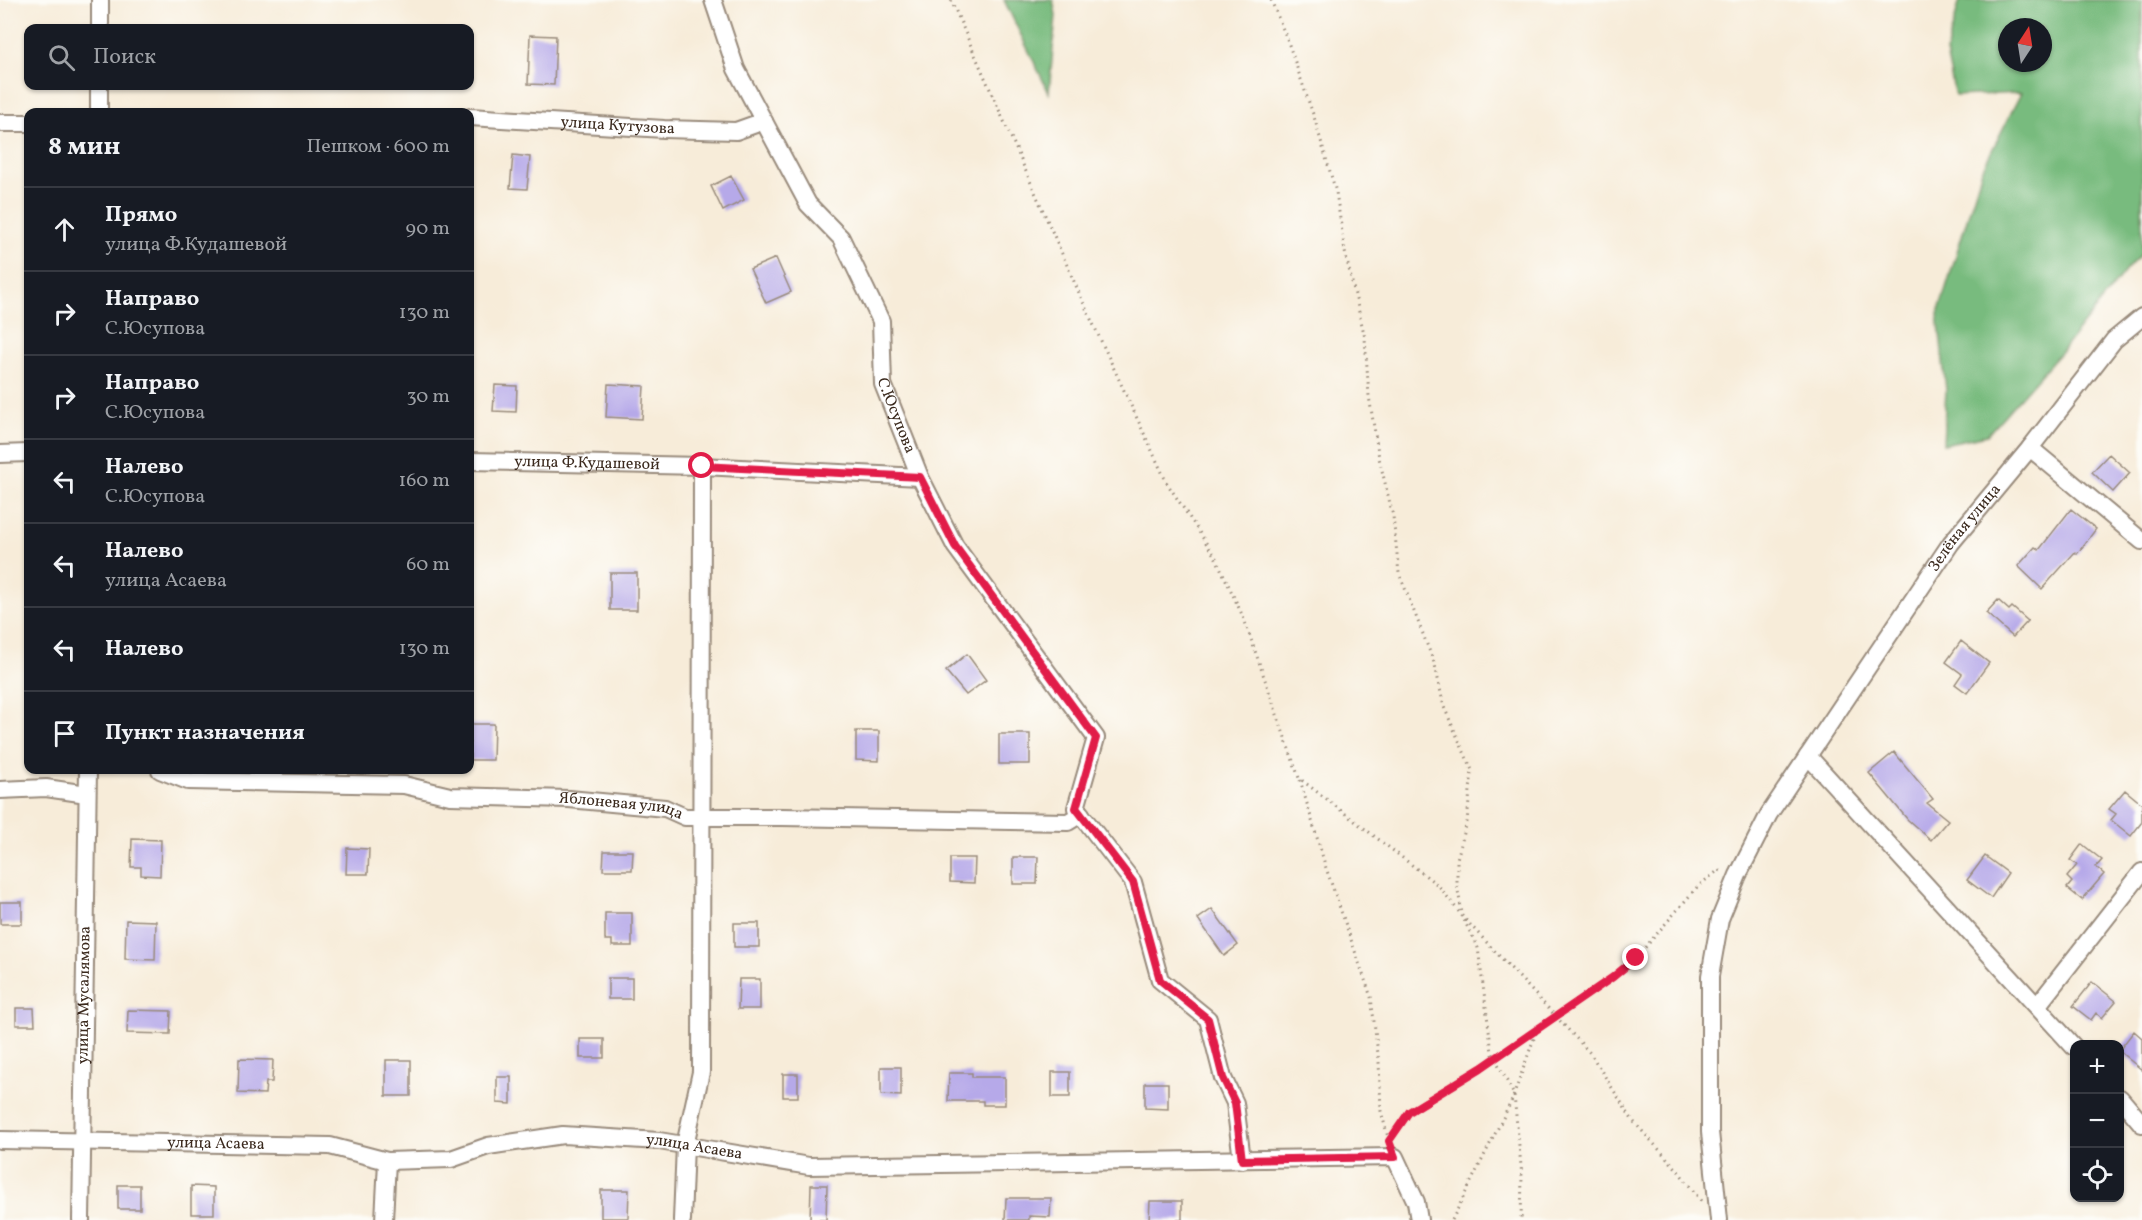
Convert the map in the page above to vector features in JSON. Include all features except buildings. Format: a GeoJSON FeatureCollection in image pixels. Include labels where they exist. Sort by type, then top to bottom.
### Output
{"type":"FeatureCollection","features":[{"type":"Feature","properties":{"kind":"street"},"geometry":{"type":"LineString","coordinates":[[100,0],[100,24]]}},
{"type":"Feature","properties":{"kind":"street","name":"С.Юсупова"},"geometry":{"type":"LineString","coordinates":[[713,0],[736,69],[808,204],[841,238],[881,321],[883,384],[920,477],[955,546],[1096,738],[1076,808],[1080,814]]}},
{"type":"Feature","properties":{"kind":"street"},"geometry":{"type":"LineString","coordinates":[[99,90],[99,108]]}},
{"type":"Feature","properties":{"kind":"street","name":"улица Кутузова"},"geometry":{"type":"LineString","coordinates":[[474,117],[736,131],[764,121]]}},
{"type":"Feature","properties":{"kind":"street"},"geometry":{"type":"LineString","coordinates":[[0,123],[24,123]]}},
{"type":"Feature","properties":{"kind":"street","name":"Зелёная улица"},"geometry":{"type":"LineString","coordinates":[[1719,1219],[1710,1132],[1710,976],[1720,919],[1738,874],[1769,814],[1951,543],[2030,448],[2114,340],[2142,317]]}},
{"type":"Feature","properties":{"kind":"street"},"geometry":{"type":"LineString","coordinates":[[2030,448],[2142,541]]}},
{"type":"Feature","properties":{"kind":"street"},"geometry":{"type":"LineString","coordinates":[[0,454],[24,453]]}},
{"type":"Feature","properties":{"kind":"street","name":"улица Ф.Кудашевой"},"geometry":{"type":"LineString","coordinates":[[474,461],[702,466],[920,477]]}},
{"type":"Feature","properties":{"kind":"street"},"geometry":{"type":"LineString","coordinates":[[682,1220],[685,1145],[701,1072],[702,466]]}},
{"type":"Feature","properties":{"kind":"street"},"geometry":{"type":"LineString","coordinates":[[1808,756],[2070,1042]]}},
{"type":"Feature","properties":{"kind":"street","name":"улица Мусалямова"},"geometry":{"type":"LineString","coordinates":[[81,1220],[88,774]]}},
{"type":"Feature","properties":{"kind":"street","name":"Яблоневая улица"},"geometry":{"type":"LineString","coordinates":[[170,774],[188,781],[404,785],[450,796],[569,799],[665,808],[685,817],[702,818],[782,817],[1068,822],[1080,814]]}},
{"type":"Feature","properties":{"kind":"street"},"geometry":{"type":"LineString","coordinates":[[0,790],[46,788],[87,794]]}},
{"type":"Feature","properties":{"kind":"street"},"geometry":{"type":"LineString","coordinates":[[1080,814],[1133,882],[1160,980],[1208,1019],[1223,1078],[1235,1103],[1242,1160]]}},
{"type":"Feature","properties":{"kind":"street"},"geometry":{"type":"LineString","coordinates":[[2038,1005],[2142,872]]}},
{"type":"Feature","properties":{"kind":"street"},"geometry":{"type":"LineString","coordinates":[[2124,1103],[2142,1124]]}},
{"type":"Feature","properties":{"kind":"street","name":"улица Асаева"},"geometry":{"type":"LineString","coordinates":[[0,1140],[330,1146],[387,1161],[451,1160],[488,1146],[563,1135],[659,1141],[809,1166],[1395,1157]]}},
{"type":"Feature","properties":{"kind":"street"},"geometry":{"type":"LineString","coordinates":[[1395,1157],[1416,1202],[1419,1220]]}},
{"type":"Feature","properties":{"kind":"street"},"geometry":{"type":"LineString","coordinates":[[384,1220],[387,1161]]}},
{"type":"Feature","properties":{"kind":"path"},"geometry":{"type":"LineString","coordinates":[[951,0],[1083,302],[1167,483],[1216,558],[1244,619],[1371,997],[1379,1062],[1381,1111],[1395,1157]]}},
{"type":"Feature","properties":{"kind":"path"},"geometry":{"type":"LineString","coordinates":[[1271,0],[1314,117],[1336,192],[1345,252],[1365,338],[1369,396],[1379,458],[1393,516],[1399,573],[1435,665],[1444,707],[1472,770],[1467,822],[1457,859],[1457,885],[1463,916],[1478,948],[1492,1052],[1514,1095],[1522,1176],[1521,1220]]}},
{"type":"Feature","properties":{"kind":"path"},"geometry":{"type":"LineString","coordinates":[[1299,778],[1439,886],[1463,916],[1590,1053],[1633,1121],[1676,1168],[1703,1204],[1719,1219]]}},
{"type":"Feature","properties":{"kind":"path"},"geometry":{"type":"LineString","coordinates":[[1389,1141],[1409,1112],[1495,1058],[1613,977],[1636,958],[1698,886],[1719,870],[1738,874]]}},
{"type":"Feature","properties":{"kind":"path"},"geometry":{"type":"LineString","coordinates":[[1452,1220],[1514,1095],[1537,1029]]}},
{"type":"Feature","properties":{"kind":"green space"},"geometry":{"type":"Polygon","coordinates":[[[1004,0],[1053,0],[1056,15],[1049,93],[1004,0]]]}},
{"type":"Feature","properties":{"kind":"green space"},"geometry":{"type":"Polygon","coordinates":[[[1960,0],[2142,0],[2142,253],[2065,347],[1987,435],[1943,444],[1946,390],[1938,314],[1982,170],[2021,93],[1955,96],[1946,52],[1960,0]]]}},
{"type":"Feature","properties":{"kind":"route"},"geometry":{"type":"LineString","coordinates":[[702,466],[920,477],[955,546],[1096,738],[1076,808],[1133,882],[1160,980],[1208,1019],[1223,1078],[1235,1103],[1242,1160],[1395,1157],[1389,1141],[1409,1112],[1481,1068],[1613,977],[1636,958]]}}]}
